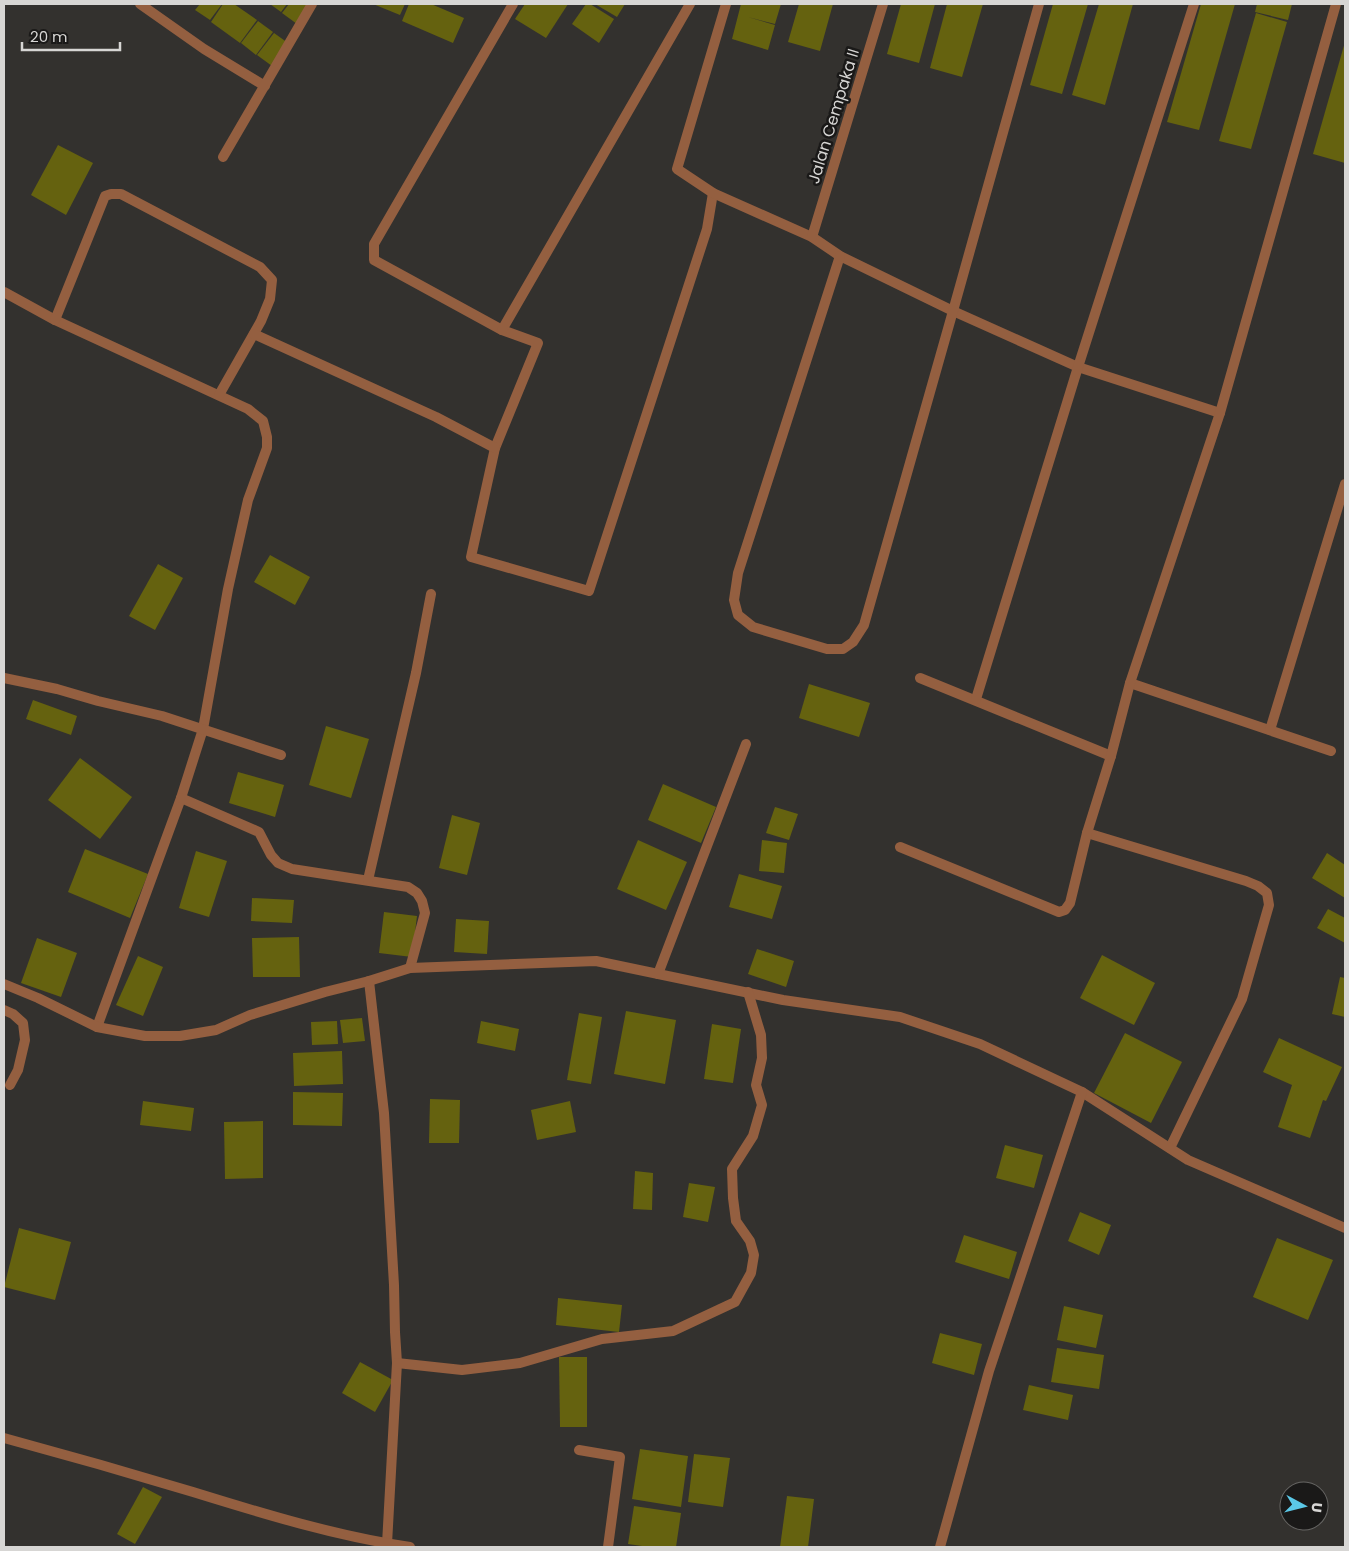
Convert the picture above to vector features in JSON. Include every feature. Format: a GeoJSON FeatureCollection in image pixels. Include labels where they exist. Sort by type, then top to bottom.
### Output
{"type":"FeatureCollection","features":[{"type":"Feature","properties":{"kind":"street"},"geometry":{"type":"LineString","coordinates":[[140,4],[204,49],[264,86]]}},
{"type":"Feature","properties":{"kind":"street"},"geometry":{"type":"LineString","coordinates":[[223,157],[312,4]]}},
{"type":"Feature","properties":{"kind":"street"},"geometry":{"type":"LineString","coordinates":[[513,4],[374,244],[374,260],[502,330],[538,343],[495,448],[471,557],[589,591],[707,229],[713,193]]}},
{"type":"Feature","properties":{"kind":"street"},"geometry":{"type":"LineString","coordinates":[[502,330],[690,4]]}},
{"type":"Feature","properties":{"kind":"street"},"geometry":{"type":"LineString","coordinates":[[726,4],[677,169],[713,193],[812,237],[840,256],[954,311],[1078,367],[1220,413]]}},
{"type":"Feature","properties":{"kind":"street","name":"Jalan Cempaka II"},"geometry":{"type":"LineString","coordinates":[[812,237],[883,4]]}},
{"type":"Feature","properties":{"kind":"street"},"geometry":{"type":"LineString","coordinates":[[840,256],[738,573],[734,600],[738,615],[753,627],[827,649],[843,649],[853,642],[864,625],[1039,4]]}},
{"type":"Feature","properties":{"kind":"street"},"geometry":{"type":"LineString","coordinates":[[976,699],[1078,367],[1194,4]]}},
{"type":"Feature","properties":{"kind":"street"},"geometry":{"type":"LineString","coordinates":[[900,847],[1059,912],[1065,910],[1070,903],[1087,833],[1111,756],[1130,683],[1220,413],[1336,4]]}},
{"type":"Feature","properties":{"kind":"street"},"geometry":{"type":"LineString","coordinates":[[56,320],[102,201],[105,196],[121,194],[260,267],[272,280],[270,299],[254,334],[219,395]]}},
{"type":"Feature","properties":{"kind":"street"},"geometry":{"type":"LineString","coordinates":[[4,292],[56,320],[248,409],[263,421],[267,437],[267,448],[248,500],[228,589],[203,729],[182,798],[97,1027]]}},
{"type":"Feature","properties":{"kind":"street"},"geometry":{"type":"LineString","coordinates":[[254,334],[436,418],[495,448]]}},
{"type":"Feature","properties":{"kind":"street"},"geometry":{"type":"LineString","coordinates":[[1270,730],[1345,484]]}},
{"type":"Feature","properties":{"kind":"street"},"geometry":{"type":"LineString","coordinates":[[368,880],[416,673],[431,594]]}},
{"type":"Feature","properties":{"kind":"street"},"geometry":{"type":"LineString","coordinates":[[4,678],[57,689],[162,716],[281,755]]}},
{"type":"Feature","properties":{"kind":"street"},"geometry":{"type":"LineString","coordinates":[[920,678],[976,699],[1111,756]]}},
{"type":"Feature","properties":{"kind":"street"},"geometry":{"type":"LineString","coordinates":[[1130,683],[1331,750]]}},
{"type":"Feature","properties":{"kind":"street"},"geometry":{"type":"LineString","coordinates":[[658,974],[746,744]]}},
{"type":"Feature","properties":{"kind":"street"},"geometry":{"type":"LineString","coordinates":[[182,798],[259,832],[271,855],[278,863],[292,869],[408,887],[418,893],[425,913],[410,968]]}},
{"type":"Feature","properties":{"kind":"street"},"geometry":{"type":"LineString","coordinates":[[1087,833],[1246,881],[1258,886],[1267,893],[1269,905],[1242,999],[1170,1148]]}},
{"type":"Feature","properties":{"kind":"street"},"geometry":{"type":"LineString","coordinates":[[4,984],[38,998],[97,1027],[145,1036],[180,1036],[216,1030],[250,1015],[410,968],[596,961],[782,1000],[900,1017],[980,1044],[1082,1092],[1188,1160],[1345,1228]]}},
{"type":"Feature","properties":{"kind":"street"},"geometry":{"type":"LineString","coordinates":[[369,981],[384,1113],[398,1363],[387,1544]]}},
{"type":"Feature","properties":{"kind":"street"},"geometry":{"type":"LineString","coordinates":[[398,1363],[462,1370],[520,1363],[602,1339],[673,1331],[734,1302],[751,1273],[754,1255],[750,1241],[736,1221],[732,1169],[753,1136],[762,1105],[756,1085],[762,1058],[761,1036],[748,992]]}},
{"type":"Feature","properties":{"kind":"street"},"geometry":{"type":"LineString","coordinates":[[4,1010],[23,1022],[25,1040],[18,1070],[10,1085]]}},
{"type":"Feature","properties":{"kind":"street"},"geometry":{"type":"LineString","coordinates":[[940,1547],[989,1371],[1082,1092]]}},
{"type":"Feature","properties":{"kind":"street"},"geometry":{"type":"LineString","coordinates":[[4,1438],[272,1516],[387,1544],[410,1547]]}},
{"type":"Feature","properties":{"kind":"street"},"geometry":{"type":"LineString","coordinates":[[579,1450],[620,1457],[608,1547]]}},
{"type":"Feature","properties":{"kind":"building"},"geometry":{"type":"Polygon","coordinates":[[[200,4],[222,4],[210,20],[195,10],[200,4]]]}},
{"type":"Feature","properties":{"kind":"building"},"geometry":{"type":"Polygon","coordinates":[[[223,4],[234,4],[257,20],[240,43],[211,22],[223,4]]]}},
{"type":"Feature","properties":{"kind":"building"},"geometry":{"type":"Polygon","coordinates":[[[270,4],[287,4],[281,12],[270,4]]]}},
{"type":"Feature","properties":{"kind":"building"},"geometry":{"type":"Polygon","coordinates":[[[289,4],[311,4],[297,24],[282,13],[289,4]]]}},
{"type":"Feature","properties":{"kind":"building"},"geometry":{"type":"Polygon","coordinates":[[[373,4],[405,4],[400,15],[373,4]]]}},
{"type":"Feature","properties":{"kind":"building"},"geometry":{"type":"Polygon","coordinates":[[[409,4],[431,4],[464,18],[453,43],[402,21],[409,4]]]}},
{"type":"Feature","properties":{"kind":"building"},"geometry":{"type":"Polygon","coordinates":[[[525,4],[568,4],[546,38],[515,19],[525,4]]]}},
{"type":"Feature","properties":{"kind":"building"},"geometry":{"type":"Polygon","coordinates":[[[586,4],[590,4],[614,19],[599,43],[572,24],[586,4]]]}},
{"type":"Feature","properties":{"kind":"building"},"geometry":{"type":"Polygon","coordinates":[[[595,4],[625,4],[617,17],[595,4]]]}},
{"type":"Feature","properties":{"kind":"building"},"geometry":{"type":"Polygon","coordinates":[[[741,4],[781,4],[775,24],[748,17],[775,25],[768,50],[732,39],[741,4]]]}},
{"type":"Feature","properties":{"kind":"building"},"geometry":{"type":"Polygon","coordinates":[[[799,4],[833,4],[820,51],[788,42],[799,4]]]}},
{"type":"Feature","properties":{"kind":"building"},"geometry":{"type":"Polygon","coordinates":[[[901,4],[935,4],[919,63],[887,54],[901,4]]]}},
{"type":"Feature","properties":{"kind":"building"},"geometry":{"type":"Polygon","coordinates":[[[947,4],[983,4],[962,77],[930,68],[947,4]]]}},
{"type":"Feature","properties":{"kind":"building"},"geometry":{"type":"Polygon","coordinates":[[[1053,4],[1088,4],[1062,94],[1030,85],[1053,4]]]}},
{"type":"Feature","properties":{"kind":"building"},"geometry":{"type":"Polygon","coordinates":[[[1099,4],[1133,4],[1105,105],[1072,95],[1099,4]]]}},
{"type":"Feature","properties":{"kind":"building"},"geometry":{"type":"Polygon","coordinates":[[[1201,4],[1235,4],[1199,130],[1167,122],[1201,4]]]}},
{"type":"Feature","properties":{"kind":"building"},"geometry":{"type":"Polygon","coordinates":[[[1257,4],[1292,4],[1288,20],[1255,12],[1257,4]]]}},
{"type":"Feature","properties":{"kind":"building"},"geometry":{"type":"Polygon","coordinates":[[[1256,13],[1287,22],[1251,149],[1219,141],[1256,13]]]}},
{"type":"Feature","properties":{"kind":"building"},"geometry":{"type":"Polygon","coordinates":[[[258,21],[273,32],[256,55],[241,43],[258,21]]]}},
{"type":"Feature","properties":{"kind":"building"},"geometry":{"type":"Polygon","coordinates":[[[274,33],[288,43],[272,66],[257,55],[274,33]]]}},
{"type":"Feature","properties":{"kind":"building"},"geometry":{"type":"Polygon","coordinates":[[[1345,42],[1345,163],[1313,154],[1345,42]]]}},
{"type":"Feature","properties":{"kind":"building"},"geometry":{"type":"Polygon","coordinates":[[[58,145],[93,163],[66,215],[31,195],[58,145]]]}},
{"type":"Feature","properties":{"kind":"building"},"geometry":{"type":"Polygon","coordinates":[[[270,555],[310,577],[295,605],[254,582],[270,555]]]}},
{"type":"Feature","properties":{"kind":"building"},"geometry":{"type":"Polygon","coordinates":[[[158,564],[183,578],[155,630],[129,616],[158,564]]]}},
{"type":"Feature","properties":{"kind":"building"},"geometry":{"type":"Polygon","coordinates":[[[809,684],[870,703],[859,737],[799,718],[809,684]]]}},
{"type":"Feature","properties":{"kind":"building"},"geometry":{"type":"Polygon","coordinates":[[[33,700],[77,716],[71,735],[26,719],[33,700]]]}},
{"type":"Feature","properties":{"kind":"building"},"geometry":{"type":"Polygon","coordinates":[[[326,726],[369,739],[351,798],[309,785],[326,726]]]}},
{"type":"Feature","properties":{"kind":"building"},"geometry":{"type":"Polygon","coordinates":[[[80,758],[132,797],[100,839],[48,800],[80,758]]]}},
{"type":"Feature","properties":{"kind":"building"},"geometry":{"type":"Polygon","coordinates":[[[238,772],[284,785],[275,817],[229,803],[238,772]]]}},
{"type":"Feature","properties":{"kind":"building"},"geometry":{"type":"Polygon","coordinates":[[[663,784],[716,807],[701,843],[648,820],[663,784]]]}},
{"type":"Feature","properties":{"kind":"building"},"geometry":{"type":"Polygon","coordinates":[[[775,807],[798,814],[789,840],[766,833],[775,807]]]}},
{"type":"Feature","properties":{"kind":"building"},"geometry":{"type":"Polygon","coordinates":[[[452,815],[480,823],[467,875],[439,868],[452,815]]]}},
{"type":"Feature","properties":{"kind":"building"},"geometry":{"type":"Polygon","coordinates":[[[638,840],[687,862],[666,910],[617,889],[638,840]]]}},
{"type":"Feature","properties":{"kind":"building"},"geometry":{"type":"Polygon","coordinates":[[[762,840],[787,843],[784,873],[759,871],[762,840]]]}},
{"type":"Feature","properties":{"kind":"building"},"geometry":{"type":"Polygon","coordinates":[[[85,849],[148,874],[130,918],[68,892],[85,849]]]}},
{"type":"Feature","properties":{"kind":"building"},"geometry":{"type":"Polygon","coordinates":[[[196,851],[227,861],[209,917],[179,908],[196,851]]]}},
{"type":"Feature","properties":{"kind":"building"},"geometry":{"type":"Polygon","coordinates":[[[1327,853],[1345,865],[1345,898],[1312,878],[1327,853]]]}},
{"type":"Feature","properties":{"kind":"building"},"geometry":{"type":"Polygon","coordinates":[[[739,874],[782,886],[772,919],[729,907],[739,874]]]}},
{"type":"Feature","properties":{"kind":"building"},"geometry":{"type":"Polygon","coordinates":[[[252,898],[294,900],[292,923],[251,921],[252,898]]]}},
{"type":"Feature","properties":{"kind":"building"},"geometry":{"type":"Polygon","coordinates":[[[1328,909],[1345,918],[1345,943],[1317,928],[1328,909]]]}},
{"type":"Feature","properties":{"kind":"building"},"geometry":{"type":"Polygon","coordinates":[[[384,912],[417,916],[412,957],[379,953],[384,912]]]}},
{"type":"Feature","properties":{"kind":"building"},"geometry":{"type":"Polygon","coordinates":[[[456,919],[489,921],[487,954],[454,952],[456,919]]]}},
{"type":"Feature","properties":{"kind":"building"},"geometry":{"type":"Polygon","coordinates":[[[299,937],[300,977],[253,977],[252,938],[299,937]]]}},
{"type":"Feature","properties":{"kind":"building"},"geometry":{"type":"Polygon","coordinates":[[[37,938],[77,953],[61,997],[21,983],[37,938]]]}},
{"type":"Feature","properties":{"kind":"building"},"geometry":{"type":"Polygon","coordinates":[[[757,949],[794,961],[786,987],[748,974],[757,949]]]}},
{"type":"Feature","properties":{"kind":"building"},"geometry":{"type":"Polygon","coordinates":[[[1102,955],[1155,983],[1134,1025],[1080,998],[1102,955]]]}},
{"type":"Feature","properties":{"kind":"building"},"geometry":{"type":"Polygon","coordinates":[[[138,956],[163,967],[143,1016],[116,1005],[138,956]]]}},
{"type":"Feature","properties":{"kind":"building"},"geometry":{"type":"Polygon","coordinates":[[[1340,977],[1345,978],[1345,1017],[1332,1014],[1340,977]]]}},
{"type":"Feature","properties":{"kind":"building"},"geometry":{"type":"Polygon","coordinates":[[[626,1011],[676,1020],[665,1084],[614,1074],[626,1011]]]}},
{"type":"Feature","properties":{"kind":"building"},"geometry":{"type":"Polygon","coordinates":[[[579,1013],[602,1017],[591,1084],[567,1080],[579,1013]]]}},
{"type":"Feature","properties":{"kind":"building"},"geometry":{"type":"Polygon","coordinates":[[[362,1018],[365,1041],[343,1043],[340,1020],[362,1018]]]}},
{"type":"Feature","properties":{"kind":"building"},"geometry":{"type":"Polygon","coordinates":[[[337,1021],[338,1044],[312,1045],[311,1022],[337,1021]]]}},
{"type":"Feature","properties":{"kind":"building"},"geometry":{"type":"Polygon","coordinates":[[[481,1021],[519,1029],[515,1051],[477,1043],[481,1021]]]}},
{"type":"Feature","properties":{"kind":"building"},"geometry":{"type":"Polygon","coordinates":[[[712,1024],[741,1029],[733,1083],[704,1079],[712,1024]]]}},
{"type":"Feature","properties":{"kind":"building"},"geometry":{"type":"Polygon","coordinates":[[[1125,1033],[1182,1062],[1151,1123],[1094,1093],[1125,1033]]]}},
{"type":"Feature","properties":{"kind":"building"},"geometry":{"type":"Polygon","coordinates":[[[1279,1038],[1342,1067],[1326,1101],[1323,1100],[1310,1138],[1278,1127],[1292,1085],[1263,1072],[1279,1038]]]}},
{"type":"Feature","properties":{"kind":"building"},"geometry":{"type":"Polygon","coordinates":[[[342,1051],[343,1084],[294,1086],[293,1053],[342,1051]]]}},
{"type":"Feature","properties":{"kind":"building"},"geometry":{"type":"Polygon","coordinates":[[[293,1092],[343,1093],[342,1126],[293,1125],[293,1092]]]}},
{"type":"Feature","properties":{"kind":"building"},"geometry":{"type":"Polygon","coordinates":[[[430,1099],[460,1100],[459,1143],[429,1143],[430,1099]]]}},
{"type":"Feature","properties":{"kind":"building"},"geometry":{"type":"Polygon","coordinates":[[[143,1101],[194,1108],[191,1131],[140,1125],[143,1101]]]}},
{"type":"Feature","properties":{"kind":"building"},"geometry":{"type":"Polygon","coordinates":[[[570,1101],[576,1132],[537,1140],[531,1110],[570,1101]]]}},
{"type":"Feature","properties":{"kind":"building"},"geometry":{"type":"Polygon","coordinates":[[[263,1121],[263,1178],[225,1179],[224,1122],[263,1121]]]}},
{"type":"Feature","properties":{"kind":"building"},"geometry":{"type":"Polygon","coordinates":[[[1005,1145],[1043,1155],[1034,1188],[996,1178],[1005,1145]]]}},
{"type":"Feature","properties":{"kind":"building"},"geometry":{"type":"Polygon","coordinates":[[[635,1171],[653,1173],[652,1210],[633,1209],[635,1171]]]}},
{"type":"Feature","properties":{"kind":"building"},"geometry":{"type":"Polygon","coordinates":[[[689,1183],[715,1187],[708,1222],[683,1217],[689,1183]]]}},
{"type":"Feature","properties":{"kind":"building"},"geometry":{"type":"Polygon","coordinates":[[[1080,1212],[1111,1225],[1099,1255],[1068,1241],[1080,1212]]]}},
{"type":"Feature","properties":{"kind":"building"},"geometry":{"type":"Polygon","coordinates":[[[19,1228],[71,1242],[55,1300],[4,1287],[19,1228]]]}},
{"type":"Feature","properties":{"kind":"building"},"geometry":{"type":"Polygon","coordinates":[[[964,1235],[1017,1252],[1009,1279],[955,1262],[964,1235]]]}},
{"type":"Feature","properties":{"kind":"building"},"geometry":{"type":"Polygon","coordinates":[[[1277,1238],[1333,1260],[1308,1320],[1253,1297],[1277,1238]]]}},
{"type":"Feature","properties":{"kind":"building"},"geometry":{"type":"Polygon","coordinates":[[[558,1298],[622,1305],[619,1332],[556,1325],[558,1298]]]}},
{"type":"Feature","properties":{"kind":"building"},"geometry":{"type":"Polygon","coordinates":[[[1064,1306],[1103,1315],[1096,1348],[1057,1340],[1064,1306]]]}},
{"type":"Feature","properties":{"kind":"building"},"geometry":{"type":"Polygon","coordinates":[[[940,1333],[982,1344],[974,1375],[932,1363],[940,1333]]]}},
{"type":"Feature","properties":{"kind":"building"},"geometry":{"type":"Polygon","coordinates":[[[1057,1348],[1104,1355],[1099,1389],[1051,1382],[1057,1348]]]}},
{"type":"Feature","properties":{"kind":"building"},"geometry":{"type":"Polygon","coordinates":[[[559,1357],[587,1357],[587,1427],[560,1427],[559,1357]]]}},
{"type":"Feature","properties":{"kind":"building"},"geometry":{"type":"Polygon","coordinates":[[[360,1362],[393,1380],[375,1412],[342,1393],[360,1362]]]}},
{"type":"Feature","properties":{"kind":"building"},"geometry":{"type":"Polygon","coordinates":[[[1029,1385],[1073,1395],[1068,1420],[1023,1410],[1029,1385]]]}},
{"type":"Feature","properties":{"kind":"building"},"geometry":{"type":"Polygon","coordinates":[[[640,1449],[688,1456],[681,1507],[632,1499],[640,1449]]]}},
{"type":"Feature","properties":{"kind":"building"},"geometry":{"type":"Polygon","coordinates":[[[694,1454],[730,1458],[723,1507],[688,1502],[694,1454]]]}},
{"type":"Feature","properties":{"kind":"building"},"geometry":{"type":"Polygon","coordinates":[[[143,1487],[162,1497],[135,1544],[117,1534],[143,1487]]]}},
{"type":"Feature","properties":{"kind":"building"},"geometry":{"type":"Polygon","coordinates":[[[787,1496],[814,1499],[808,1547],[780,1547],[787,1496]]]}},
{"type":"Feature","properties":{"kind":"building"},"geometry":{"type":"Polygon","coordinates":[[[634,1506],[681,1513],[676,1547],[649,1547],[628,1544],[634,1506]]]}}]}
